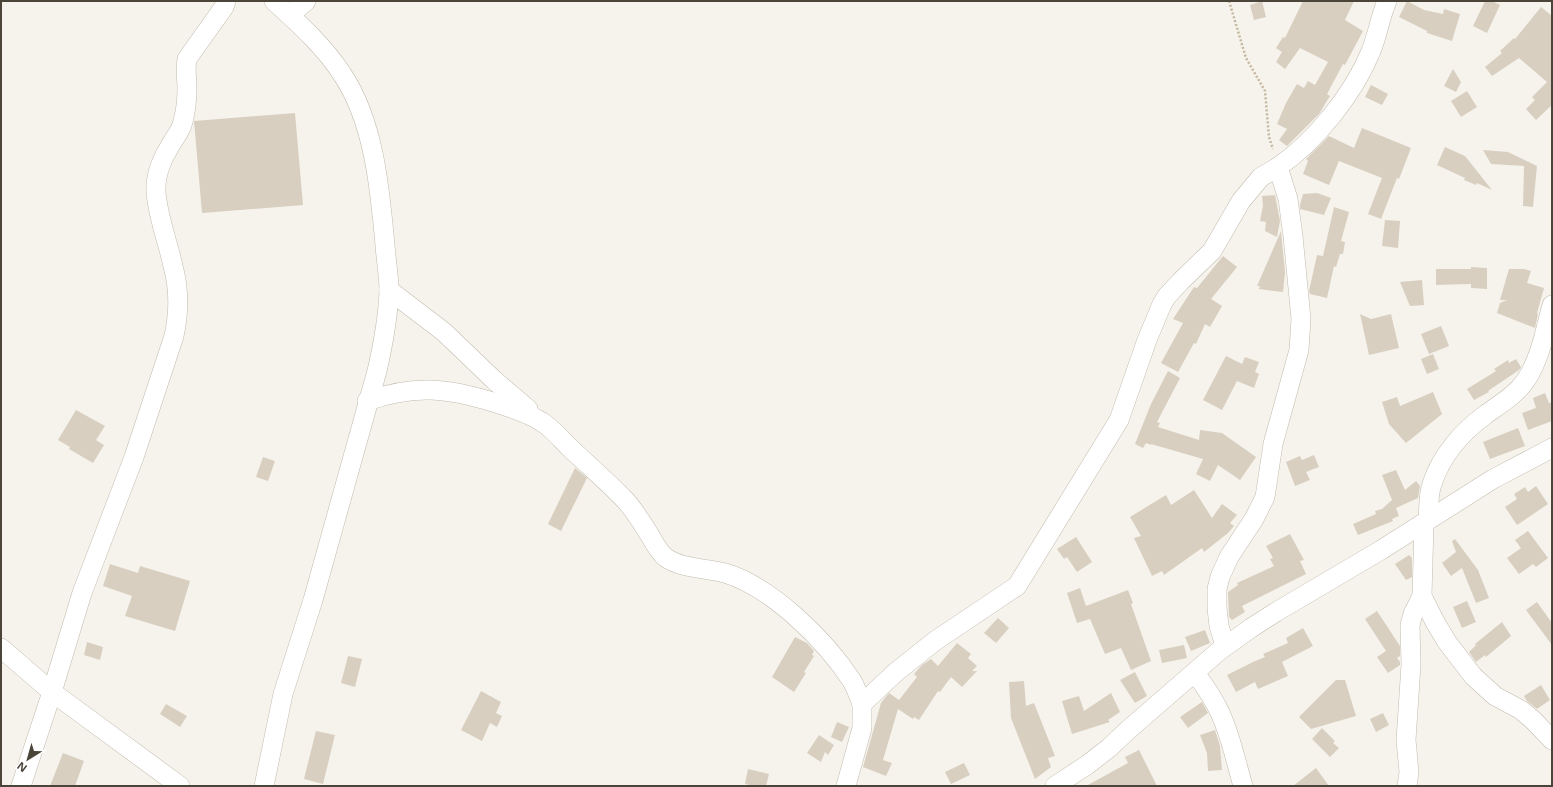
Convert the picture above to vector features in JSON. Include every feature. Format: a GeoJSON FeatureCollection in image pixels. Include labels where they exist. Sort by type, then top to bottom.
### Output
{"type":"FeatureCollection","features":[{"type":"Feature","properties":{"kind":"street"},"geometry":{"type":"LineString","coordinates":[[21,786],[52,692],[82,593],[134,457],[174,336],[177,323],[177,287],[174,267],[161,223],[157,201],[156,182],[158,171],[164,155],[182,126],[187,91],[187,59],[224,7],[226,1]]}},
{"type":"Feature","properties":{"kind":"street"},"geometry":{"type":"LineString","coordinates":[[264,786],[283,694],[313,600],[367,401],[377,371],[382,347],[389,290],[383,218],[370,139],[363,116],[355,96],[342,74],[324,50],[274,1]]}},
{"type":"Feature","properties":{"kind":"street"},"geometry":{"type":"LineString","coordinates":[[290,15],[306,1]]}},
{"type":"Feature","properties":{"kind":"street"},"geometry":{"type":"LineString","coordinates":[[862,704],[896,672],[935,641],[1017,586],[1119,420],[1147,340],[1162,304],[1167,296],[1212,251],[1241,201],[1261,177],[1278,167],[1299,150],[1337,108],[1353,84],[1371,52],[1387,1]]}},
{"type":"Feature","properties":{"kind":"street"},"geometry":{"type":"LineString","coordinates":[[1225,646],[1219,626],[1217,608],[1217,589],[1220,576],[1229,557],[1257,514],[1265,497],[1275,437],[1299,350],[1301,319],[1293,236],[1288,199],[1278,167]]}},
{"type":"Feature","properties":{"kind":"street"},"geometry":{"type":"LineString","coordinates":[[389,290],[444,332],[494,380],[594,469],[626,502],[663,556],[683,564],[725,573],[743,580],[769,595],[827,649],[852,682],[862,704],[862,728],[846,786]]}},
{"type":"Feature","properties":{"kind":"street"},"geometry":{"type":"LineString","coordinates":[[1407,786],[1409,772],[1406,734],[1411,665],[1410,625],[1413,614],[1422,596],[1426,522],[1430,491],[1438,467],[1463,434],[1512,395],[1526,379],[1542,346],[1552,305]]}},
{"type":"Feature","properties":{"kind":"street"},"geometry":{"type":"LineString","coordinates":[[367,401],[388,394],[409,391],[450,391],[509,407],[542,422]]}},
{"type":"Feature","properties":{"kind":"street"},"geometry":{"type":"LineString","coordinates":[[1055,786],[1087,765],[1109,748],[1225,646],[1276,612],[1493,480],[1552,448]]}},
{"type":"Feature","properties":{"kind":"street"},"geometry":{"type":"LineString","coordinates":[[1422,596],[1447,642],[1473,676],[1490,692],[1533,720],[1552,740]]}},
{"type":"Feature","properties":{"kind":"street"},"geometry":{"type":"LineString","coordinates":[[1,648],[52,692],[180,786]]}},
{"type":"Feature","properties":{"kind":"street"},"geometry":{"type":"LineString","coordinates":[[1195,672],[1221,715],[1243,786]]}},
{"type":"Feature","properties":{"kind":"path"},"geometry":{"type":"LineString","coordinates":[[1229,1],[1246,58],[1265,91],[1269,137],[1278,167]]}},
{"type":"Feature","properties":{"kind":"building"},"geometry":{"type":"Polygon","coordinates":[[[1262,1],[1266,17],[1254,20],[1250,5],[1262,1]]]}},
{"type":"Feature","properties":{"kind":"building"},"geometry":{"type":"Polygon","coordinates":[[[1303,1],[1354,1],[1345,20],[1363,31],[1345,65],[1343,64],[1327,94],[1330,96],[1319,114],[1287,146],[1279,140],[1287,129],[1277,124],[1286,103],[1297,84],[1304,88],[1308,81],[1315,85],[1328,62],[1300,48],[1285,69],[1276,62],[1282,52],[1276,48],[1283,37],[1285,38],[1303,1]]]}},
{"type":"Feature","properties":{"kind":"building"},"geometry":{"type":"Polygon","coordinates":[[[1407,1],[1424,10],[1443,14],[1444,9],[1460,14],[1452,41],[1427,33],[1427,31],[1399,17],[1407,1]]]}},
{"type":"Feature","properties":{"kind":"building"},"geometry":{"type":"Polygon","coordinates":[[[1485,1],[1492,1],[1500,5],[1487,33],[1473,26],[1485,1]]]}},
{"type":"Feature","properties":{"kind":"building"},"geometry":{"type":"Polygon","coordinates":[[[1541,7],[1552,16],[1552,105],[1536,120],[1526,109],[1535,100],[1532,97],[1547,82],[1519,58],[1492,76],[1485,67],[1502,53],[1500,51],[1514,38],[1515,39],[1541,7]]]}},
{"type":"Feature","properties":{"kind":"building"},"geometry":{"type":"Polygon","coordinates":[[[1453,69],[1461,82],[1456,92],[1444,86],[1453,69]]]}},
{"type":"Feature","properties":{"kind":"building"},"geometry":{"type":"Polygon","coordinates":[[[1371,85],[1388,94],[1382,105],[1365,97],[1371,85]]]}},
{"type":"Feature","properties":{"kind":"building"},"geometry":{"type":"Polygon","coordinates":[[[1467,91],[1477,107],[1461,117],[1451,101],[1467,91]]]}},
{"type":"Feature","properties":{"kind":"building"},"geometry":{"type":"Polygon","coordinates":[[[295,113],[303,205],[202,213],[194,121],[295,113]]]}},
{"type":"Feature","properties":{"kind":"building"},"geometry":{"type":"Polygon","coordinates":[[[1362,128],[1411,148],[1399,179],[1397,178],[1381,219],[1368,214],[1382,178],[1339,161],[1329,185],[1303,174],[1308,161],[1306,159],[1329,136],[1354,148],[1362,128]]]}},
{"type":"Feature","properties":{"kind":"building"},"geometry":{"type":"Polygon","coordinates":[[[1445,147],[1465,156],[1492,190],[1477,183],[1476,185],[1464,180],[1465,178],[1437,165],[1445,147]]]}},
{"type":"Feature","properties":{"kind":"building"},"geometry":{"type":"Polygon","coordinates":[[[1483,150],[1508,152],[1537,166],[1533,207],[1523,206],[1524,166],[1491,164],[1483,150]]]}},
{"type":"Feature","properties":{"kind":"building"},"geometry":{"type":"Polygon","coordinates":[[[1317,193],[1331,198],[1324,215],[1300,209],[1303,194],[1317,193]]]}},
{"type":"Feature","properties":{"kind":"building"},"geometry":{"type":"Polygon","coordinates":[[[1275,195],[1280,221],[1277,237],[1265,231],[1266,222],[1260,221],[1263,206],[1262,196],[1275,195]]]}},
{"type":"Feature","properties":{"kind":"building"},"geometry":{"type":"Polygon","coordinates":[[[1334,207],[1349,212],[1341,241],[1345,242],[1343,254],[1340,254],[1336,267],[1334,266],[1327,298],[1310,294],[1309,291],[1317,255],[1323,256],[1334,207]]]}},
{"type":"Feature","properties":{"kind":"building"},"geometry":{"type":"Polygon","coordinates":[[[1385,220],[1400,221],[1398,248],[1382,246],[1385,220]]]}},
{"type":"Feature","properties":{"kind":"building"},"geometry":{"type":"Polygon","coordinates":[[[1281,231],[1285,272],[1283,292],[1259,289],[1260,286],[1257,286],[1281,231]]]}},
{"type":"Feature","properties":{"kind":"building"},"geometry":{"type":"Polygon","coordinates":[[[1223,256],[1237,267],[1211,299],[1222,306],[1210,327],[1205,324],[1196,344],[1194,343],[1178,372],[1161,363],[1183,323],[1173,319],[1194,287],[1197,288],[1223,256]]]}},
{"type":"Feature","properties":{"kind":"building"},"geometry":{"type":"Polygon","coordinates":[[[1471,267],[1487,268],[1487,289],[1471,288],[1471,284],[1436,285],[1436,269],[1471,269],[1471,267]]]}},
{"type":"Feature","properties":{"kind":"building"},"geometry":{"type":"Polygon","coordinates":[[[1509,269],[1524,269],[1531,271],[1527,283],[1544,288],[1537,313],[1535,328],[1497,313],[1500,303],[1507,300],[1500,300],[1509,269]]]}},
{"type":"Feature","properties":{"kind":"building"},"geometry":{"type":"Polygon","coordinates":[[[1422,280],[1424,305],[1410,306],[1400,282],[1422,280]]]}},
{"type":"Feature","properties":{"kind":"building"},"geometry":{"type":"Polygon","coordinates":[[[1360,314],[1371,319],[1391,314],[1399,348],[1369,355],[1360,314]]]}},
{"type":"Feature","properties":{"kind":"building"},"geometry":{"type":"Polygon","coordinates":[[[1441,326],[1449,346],[1429,354],[1421,334],[1441,326]]]}},
{"type":"Feature","properties":{"kind":"building"},"geometry":{"type":"Polygon","coordinates":[[[1433,354],[1439,369],[1427,374],[1421,359],[1433,354]]]}},
{"type":"Feature","properties":{"kind":"building"},"geometry":{"type":"Polygon","coordinates":[[[1226,356],[1242,364],[1245,357],[1259,362],[1255,372],[1259,374],[1254,388],[1237,381],[1222,410],[1203,400],[1226,356]]]}},
{"type":"Feature","properties":{"kind":"building"},"geometry":{"type":"Polygon","coordinates":[[[1516,359],[1521,367],[1519,370],[1488,391],[1489,392],[1474,400],[1467,389],[1496,371],[1494,369],[1508,360],[1509,363],[1516,359]]]}},
{"type":"Feature","properties":{"kind":"building"},"geometry":{"type":"Polygon","coordinates":[[[1168,371],[1180,378],[1157,422],[1160,423],[1158,427],[1199,440],[1200,430],[1222,433],[1256,457],[1240,480],[1218,465],[1210,481],[1196,474],[1203,459],[1151,444],[1146,443],[1143,448],[1135,444],[1151,404],[1168,371]]]}},
{"type":"Feature","properties":{"kind":"building"},"geometry":{"type":"Polygon","coordinates":[[[1433,392],[1442,414],[1406,443],[1389,424],[1382,402],[1397,397],[1400,406],[1433,392]]]}},
{"type":"Feature","properties":{"kind":"building"},"geometry":{"type":"Polygon","coordinates":[[[1545,393],[1549,403],[1552,402],[1552,421],[1528,430],[1522,413],[1536,408],[1533,398],[1545,393]]]}},
{"type":"Feature","properties":{"kind":"building"},"geometry":{"type":"Polygon","coordinates":[[[76,410],[105,426],[96,440],[104,445],[93,463],[69,449],[70,447],[58,440],[76,410]]]}},
{"type":"Feature","properties":{"kind":"building"},"geometry":{"type":"Polygon","coordinates":[[[1518,428],[1525,446],[1490,459],[1483,442],[1518,428]]]}},
{"type":"Feature","properties":{"kind":"building"},"geometry":{"type":"Polygon","coordinates":[[[1314,455],[1319,467],[1306,472],[1310,480],[1295,486],[1286,462],[1300,456],[1302,460],[1314,455]]]}},
{"type":"Feature","properties":{"kind":"building"},"geometry":{"type":"Polygon","coordinates":[[[263,457],[275,461],[268,481],[256,477],[263,457]]]}},
{"type":"Feature","properties":{"kind":"building"},"geometry":{"type":"Polygon","coordinates":[[[575,468],[587,478],[561,531],[548,524],[575,468]]]}},
{"type":"Feature","properties":{"kind":"building"},"geometry":{"type":"Polygon","coordinates":[[[1396,470],[1405,490],[1416,481],[1420,486],[1418,498],[1396,508],[1399,516],[1392,519],[1393,521],[1358,535],[1353,524],[1376,514],[1375,511],[1382,509],[1392,500],[1382,475],[1396,470]]]}},
{"type":"Feature","properties":{"kind":"building"},"geometry":{"type":"Polygon","coordinates":[[[1536,486],[1548,504],[1517,525],[1505,507],[1517,499],[1514,494],[1525,487],[1528,492],[1536,486]]]}},
{"type":"Feature","properties":{"kind":"building"},"geometry":{"type":"Polygon","coordinates":[[[1194,490],[1212,518],[1222,504],[1237,515],[1230,523],[1234,526],[1228,533],[1204,552],[1202,548],[1164,575],[1162,571],[1152,576],[1134,538],[1141,536],[1130,517],[1166,495],[1171,505],[1194,490]]]}},
{"type":"Feature","properties":{"kind":"building"},"geometry":{"type":"Polygon","coordinates":[[[1528,531],[1548,558],[1536,567],[1533,564],[1519,574],[1507,558],[1521,548],[1515,540],[1528,531]]]}},
{"type":"Feature","properties":{"kind":"building"},"geometry":{"type":"Polygon","coordinates":[[[1290,534],[1304,560],[1300,561],[1306,574],[1242,606],[1245,612],[1232,620],[1229,617],[1228,592],[1238,585],[1237,583],[1274,566],[1270,559],[1273,558],[1266,546],[1290,534]]]}},
{"type":"Feature","properties":{"kind":"building"},"geometry":{"type":"Polygon","coordinates":[[[1076,537],[1092,562],[1077,572],[1067,557],[1064,559],[1057,549],[1076,537]]]}},
{"type":"Feature","properties":{"kind":"building"},"geometry":{"type":"Polygon","coordinates":[[[1455,539],[1478,570],[1489,598],[1476,603],[1462,568],[1451,576],[1442,563],[1456,552],[1452,541],[1455,539]]]}},
{"type":"Feature","properties":{"kind":"building"},"geometry":{"type":"Polygon","coordinates":[[[1409,555],[1412,558],[1412,577],[1406,580],[1395,564],[1409,555]]]}},
{"type":"Feature","properties":{"kind":"building"},"geometry":{"type":"Polygon","coordinates":[[[110,564],[138,573],[140,566],[190,581],[175,631],[125,616],[132,596],[103,586],[110,564]]]}},
{"type":"Feature","properties":{"kind":"building"},"geometry":{"type":"Polygon","coordinates":[[[1080,588],[1086,606],[1128,590],[1133,603],[1131,604],[1151,661],[1131,670],[1121,648],[1105,654],[1090,619],[1077,623],[1067,593],[1080,588]]]}},
{"type":"Feature","properties":{"kind":"building"},"geometry":{"type":"Polygon","coordinates":[[[1467,601],[1476,622],[1462,628],[1453,607],[1467,601]]]}},
{"type":"Feature","properties":{"kind":"building"},"geometry":{"type":"Polygon","coordinates":[[[1537,602],[1552,623],[1552,645],[1526,610],[1537,602]]]}},
{"type":"Feature","properties":{"kind":"building"},"geometry":{"type":"Polygon","coordinates":[[[1377,611],[1400,646],[1400,656],[1397,658],[1400,665],[1388,673],[1377,657],[1386,651],[1365,619],[1377,611]]]}},
{"type":"Feature","properties":{"kind":"building"},"geometry":{"type":"Polygon","coordinates":[[[998,618],[1009,628],[996,643],[984,633],[998,618]]]}},
{"type":"Feature","properties":{"kind":"building"},"geometry":{"type":"Polygon","coordinates":[[[1502,622],[1511,636],[1486,657],[1485,655],[1476,662],[1469,652],[1476,645],[1475,644],[1502,622]]]}},
{"type":"Feature","properties":{"kind":"building"},"geometry":{"type":"Polygon","coordinates":[[[1303,628],[1313,646],[1282,662],[1288,676],[1258,689],[1255,682],[1236,692],[1227,675],[1265,657],[1263,654],[1288,643],[1286,638],[1303,628]]]}},
{"type":"Feature","properties":{"kind":"building"},"geometry":{"type":"Polygon","coordinates":[[[1205,630],[1210,643],[1191,651],[1185,637],[1205,630]]]}},
{"type":"Feature","properties":{"kind":"building"},"geometry":{"type":"Polygon","coordinates":[[[795,637],[807,643],[814,651],[812,655],[814,656],[804,672],[806,673],[794,692],[772,677],[795,637]]]}},
{"type":"Feature","properties":{"kind":"building"},"geometry":{"type":"Polygon","coordinates":[[[87,642],[103,647],[100,660],[84,655],[87,642]]]}},
{"type":"Feature","properties":{"kind":"building"},"geometry":{"type":"Polygon","coordinates":[[[957,643],[971,654],[968,658],[977,666],[972,671],[977,671],[962,687],[951,677],[940,692],[938,691],[919,720],[914,717],[913,719],[898,709],[883,760],[892,763],[886,776],[863,767],[881,703],[884,699],[889,693],[899,700],[917,677],[914,674],[922,665],[931,659],[938,666],[957,643]]]}},
{"type":"Feature","properties":{"kind":"building"},"geometry":{"type":"Polygon","coordinates":[[[1184,645],[1187,658],[1162,663],[1159,650],[1184,645]]]}},
{"type":"Feature","properties":{"kind":"building"},"geometry":{"type":"Polygon","coordinates":[[[348,656],[362,659],[355,687],[341,683],[348,656]]]}},
{"type":"Feature","properties":{"kind":"building"},"geometry":{"type":"Polygon","coordinates":[[[1135,672],[1147,696],[1135,703],[1120,680],[1135,672]]]}},
{"type":"Feature","properties":{"kind":"building"},"geometry":{"type":"Polygon","coordinates":[[[1336,680],[1345,680],[1356,716],[1311,729],[1299,717],[1336,680]]]}},
{"type":"Feature","properties":{"kind":"building"},"geometry":{"type":"Polygon","coordinates":[[[1024,681],[1026,706],[1034,703],[1055,756],[1048,758],[1051,767],[1035,779],[1011,718],[1009,682],[1024,681]]]}},
{"type":"Feature","properties":{"kind":"building"},"geometry":{"type":"Polygon","coordinates":[[[1541,685],[1550,700],[1537,709],[1527,701],[1524,696],[1541,685]]]}},
{"type":"Feature","properties":{"kind":"building"},"geometry":{"type":"Polygon","coordinates":[[[481,691],[501,702],[496,713],[502,716],[497,727],[490,723],[482,741],[461,730],[481,691]]]}},
{"type":"Feature","properties":{"kind":"building"},"geometry":{"type":"Polygon","coordinates":[[[1111,693],[1120,712],[1108,720],[1110,722],[1072,734],[1062,701],[1079,696],[1084,711],[1111,693]]]}},
{"type":"Feature","properties":{"kind":"building"},"geometry":{"type":"Polygon","coordinates":[[[1202,702],[1208,713],[1188,728],[1180,717],[1202,702]]]}},
{"type":"Feature","properties":{"kind":"building"},"geometry":{"type":"Polygon","coordinates":[[[166,704],[187,716],[180,727],[160,714],[166,704]]]}},
{"type":"Feature","properties":{"kind":"building"},"geometry":{"type":"Polygon","coordinates":[[[1383,713],[1389,725],[1376,732],[1370,719],[1383,713]]]}},
{"type":"Feature","properties":{"kind":"building"},"geometry":{"type":"Polygon","coordinates":[[[837,722],[849,727],[842,742],[831,737],[837,722]]]}},
{"type":"Feature","properties":{"kind":"building"},"geometry":{"type":"Polygon","coordinates":[[[1322,728],[1335,741],[1333,743],[1339,748],[1330,757],[1312,739],[1322,728]]]}},
{"type":"Feature","properties":{"kind":"building"},"geometry":{"type":"Polygon","coordinates":[[[1215,730],[1220,746],[1222,770],[1208,771],[1207,753],[1200,735],[1215,730]]]}},
{"type":"Feature","properties":{"kind":"building"},"geometry":{"type":"Polygon","coordinates":[[[316,731],[335,735],[323,784],[304,779],[316,731]]]}},
{"type":"Feature","properties":{"kind":"building"},"geometry":{"type":"Polygon","coordinates":[[[819,735],[834,745],[828,755],[825,752],[821,762],[807,753],[819,735]]]}},
{"type":"Feature","properties":{"kind":"building"},"geometry":{"type":"Polygon","coordinates":[[[1139,750],[1157,786],[1086,786],[1128,763],[1125,757],[1139,750]]]}},
{"type":"Feature","properties":{"kind":"building"},"geometry":{"type":"Polygon","coordinates":[[[63,753],[84,761],[75,786],[50,786],[63,753]]]}},
{"type":"Feature","properties":{"kind":"building"},"geometry":{"type":"Polygon","coordinates":[[[964,763],[970,775],[951,784],[945,772],[964,763]]]}},
{"type":"Feature","properties":{"kind":"building"},"geometry":{"type":"Polygon","coordinates":[[[1316,768],[1329,786],[1293,786],[1316,768]]]}},
{"type":"Feature","properties":{"kind":"building"},"geometry":{"type":"Polygon","coordinates":[[[748,769],[769,774],[766,786],[745,784],[748,769]]]}}]}
